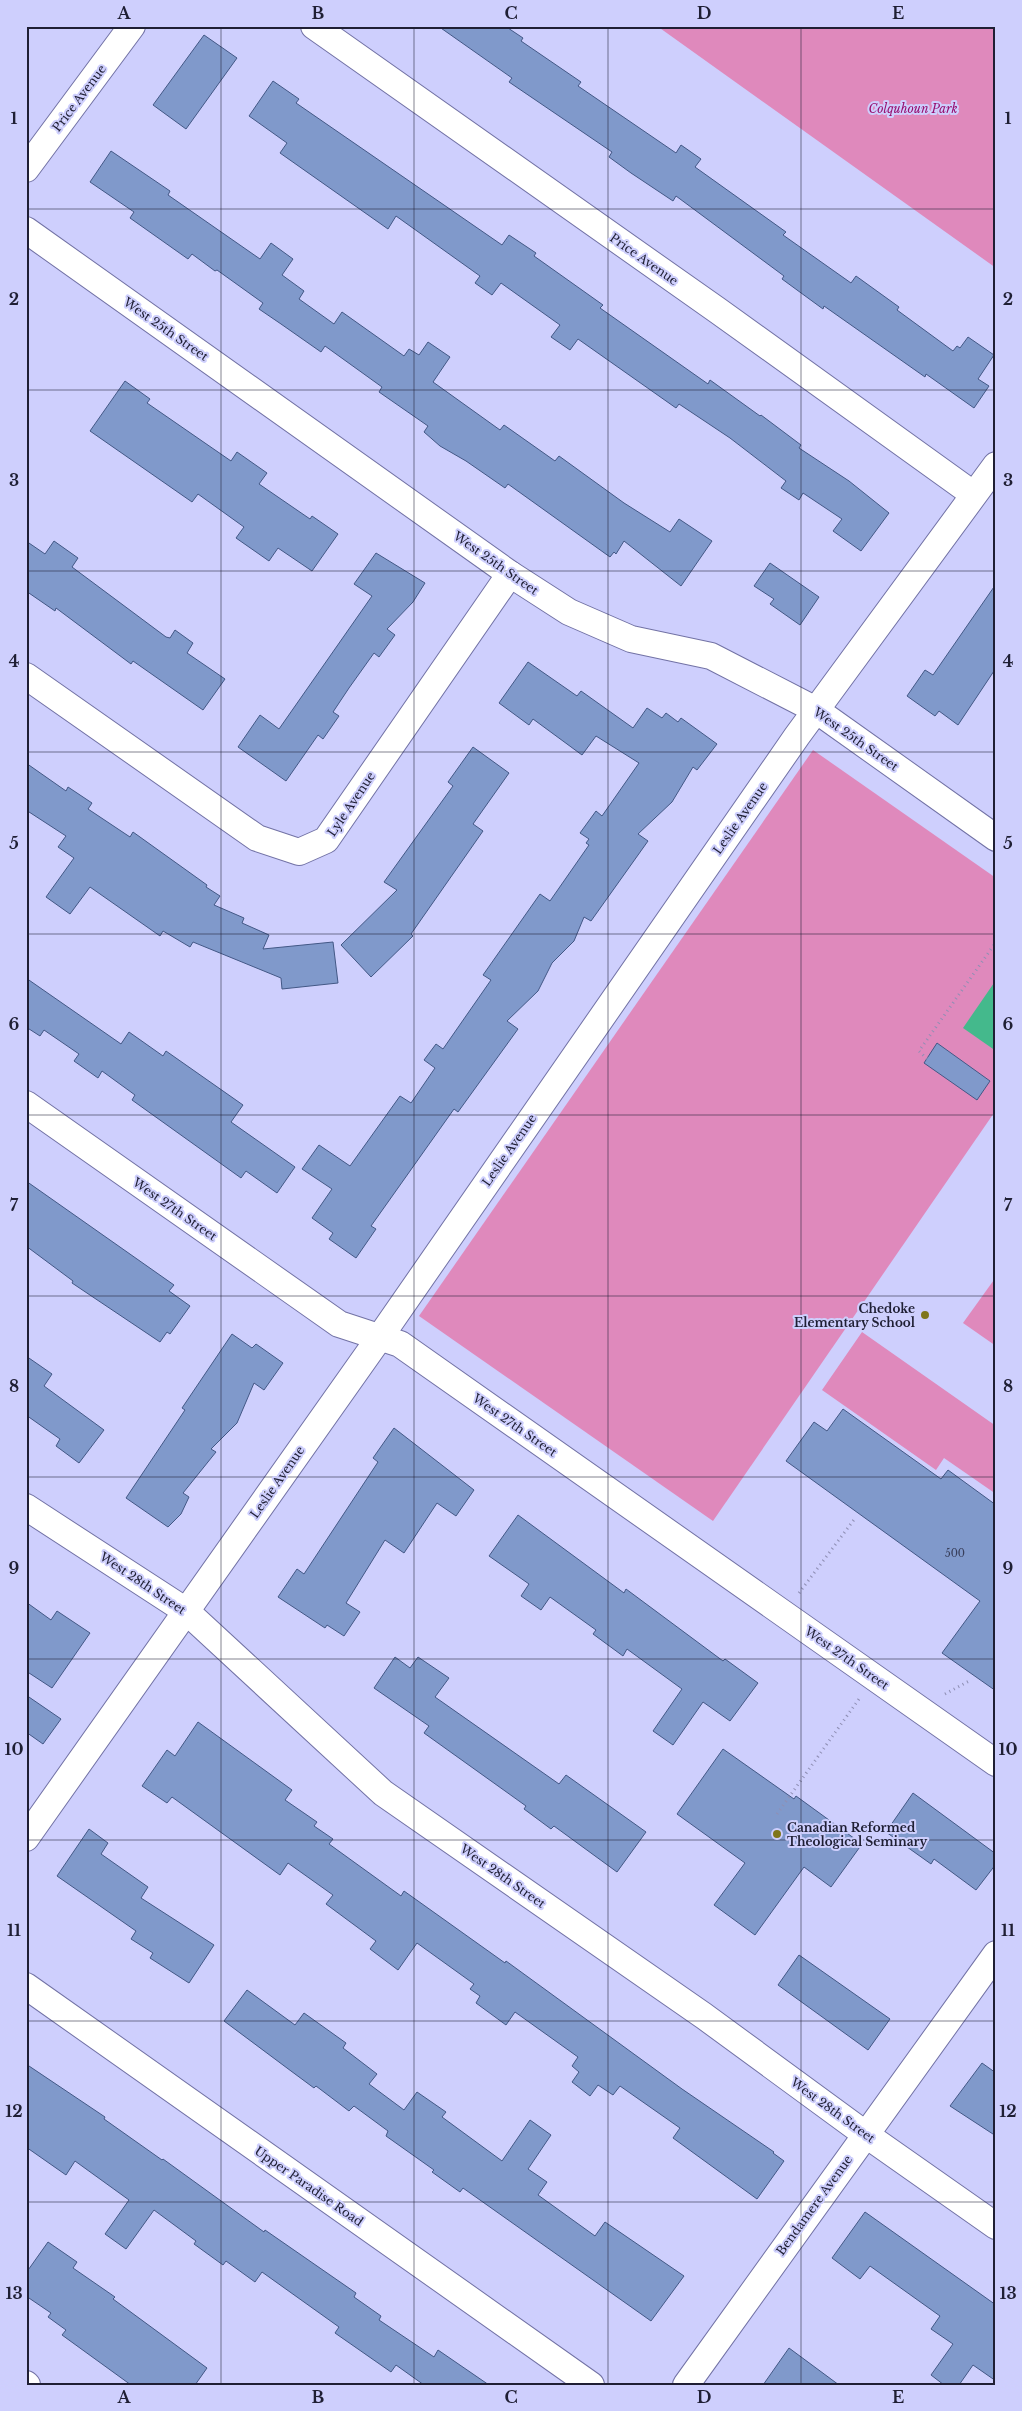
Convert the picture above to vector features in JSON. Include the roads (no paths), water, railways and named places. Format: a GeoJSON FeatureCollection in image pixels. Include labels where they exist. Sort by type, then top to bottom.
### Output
{"type":"FeatureCollection","features":[{"type":"Feature","properties":{"kind":"street","name":"Price Avenue"},"geometry":{"type":"LineString","coordinates":[[26,169],[132,26]]}},
{"type":"Feature","properties":{"kind":"street","name":"Price Avenue"},"geometry":{"type":"LineString","coordinates":[[314,26],[709,304],[973,494]]}},
{"type":"Feature","properties":{"kind":"street","name":"West 25th Street"},"geometry":{"type":"LineString","coordinates":[[26,230],[510,574],[569,612],[631,639],[712,656],[816,710],[996,838]]}},
{"type":"Feature","properties":{"kind":"street","name":"Leslie Avenue"},"geometry":{"type":"LineString","coordinates":[[26,1838],[380,1337],[816,710],[996,465]]}},
{"type":"Feature","properties":{"kind":"street","name":"Lyle Avenue"},"geometry":{"type":"LineString","coordinates":[[26,676],[257,838],[299,852],[326,840],[510,574]]}},
{"type":"Feature","properties":{"kind":"street","name":"West 27th Street"},"geometry":{"type":"LineString","coordinates":[[26,1104],[339,1324],[400,1344],[996,1763]]}},
{"type":"Feature","properties":{"kind":"street","name":"West 28th Street"},"geometry":{"type":"LineString","coordinates":[[26,1507],[186,1611],[383,1793],[704,2016],[865,2134],[996,2226]]}},
{"type":"Feature","properties":{"kind":"street","name":"Bendamere Avenue"},"geometry":{"type":"LineString","coordinates":[[686,2385],[996,1954]]}},
{"type":"Feature","properties":{"kind":"street","name":"Upper Paradise Road"},"geometry":{"type":"LineString","coordinates":[[26,1986],[591,2385]]}},
{"type":"Feature","properties":{"kind":"place","name":"Chedoke Elementary School"},"geometry":{"type":"Point","coordinates":[925,1315]}},
{"type":"Feature","properties":{"kind":"place","name":"Canadian Reformed Theological Seminary"},"geometry":{"type":"Point","coordinates":[777,1834]}},
{"type":"Feature","properties":{"kind":"park label","name":"Colquhoun Park"},"geometry":{"type":"Point","coordinates":[913,108]}}]}
